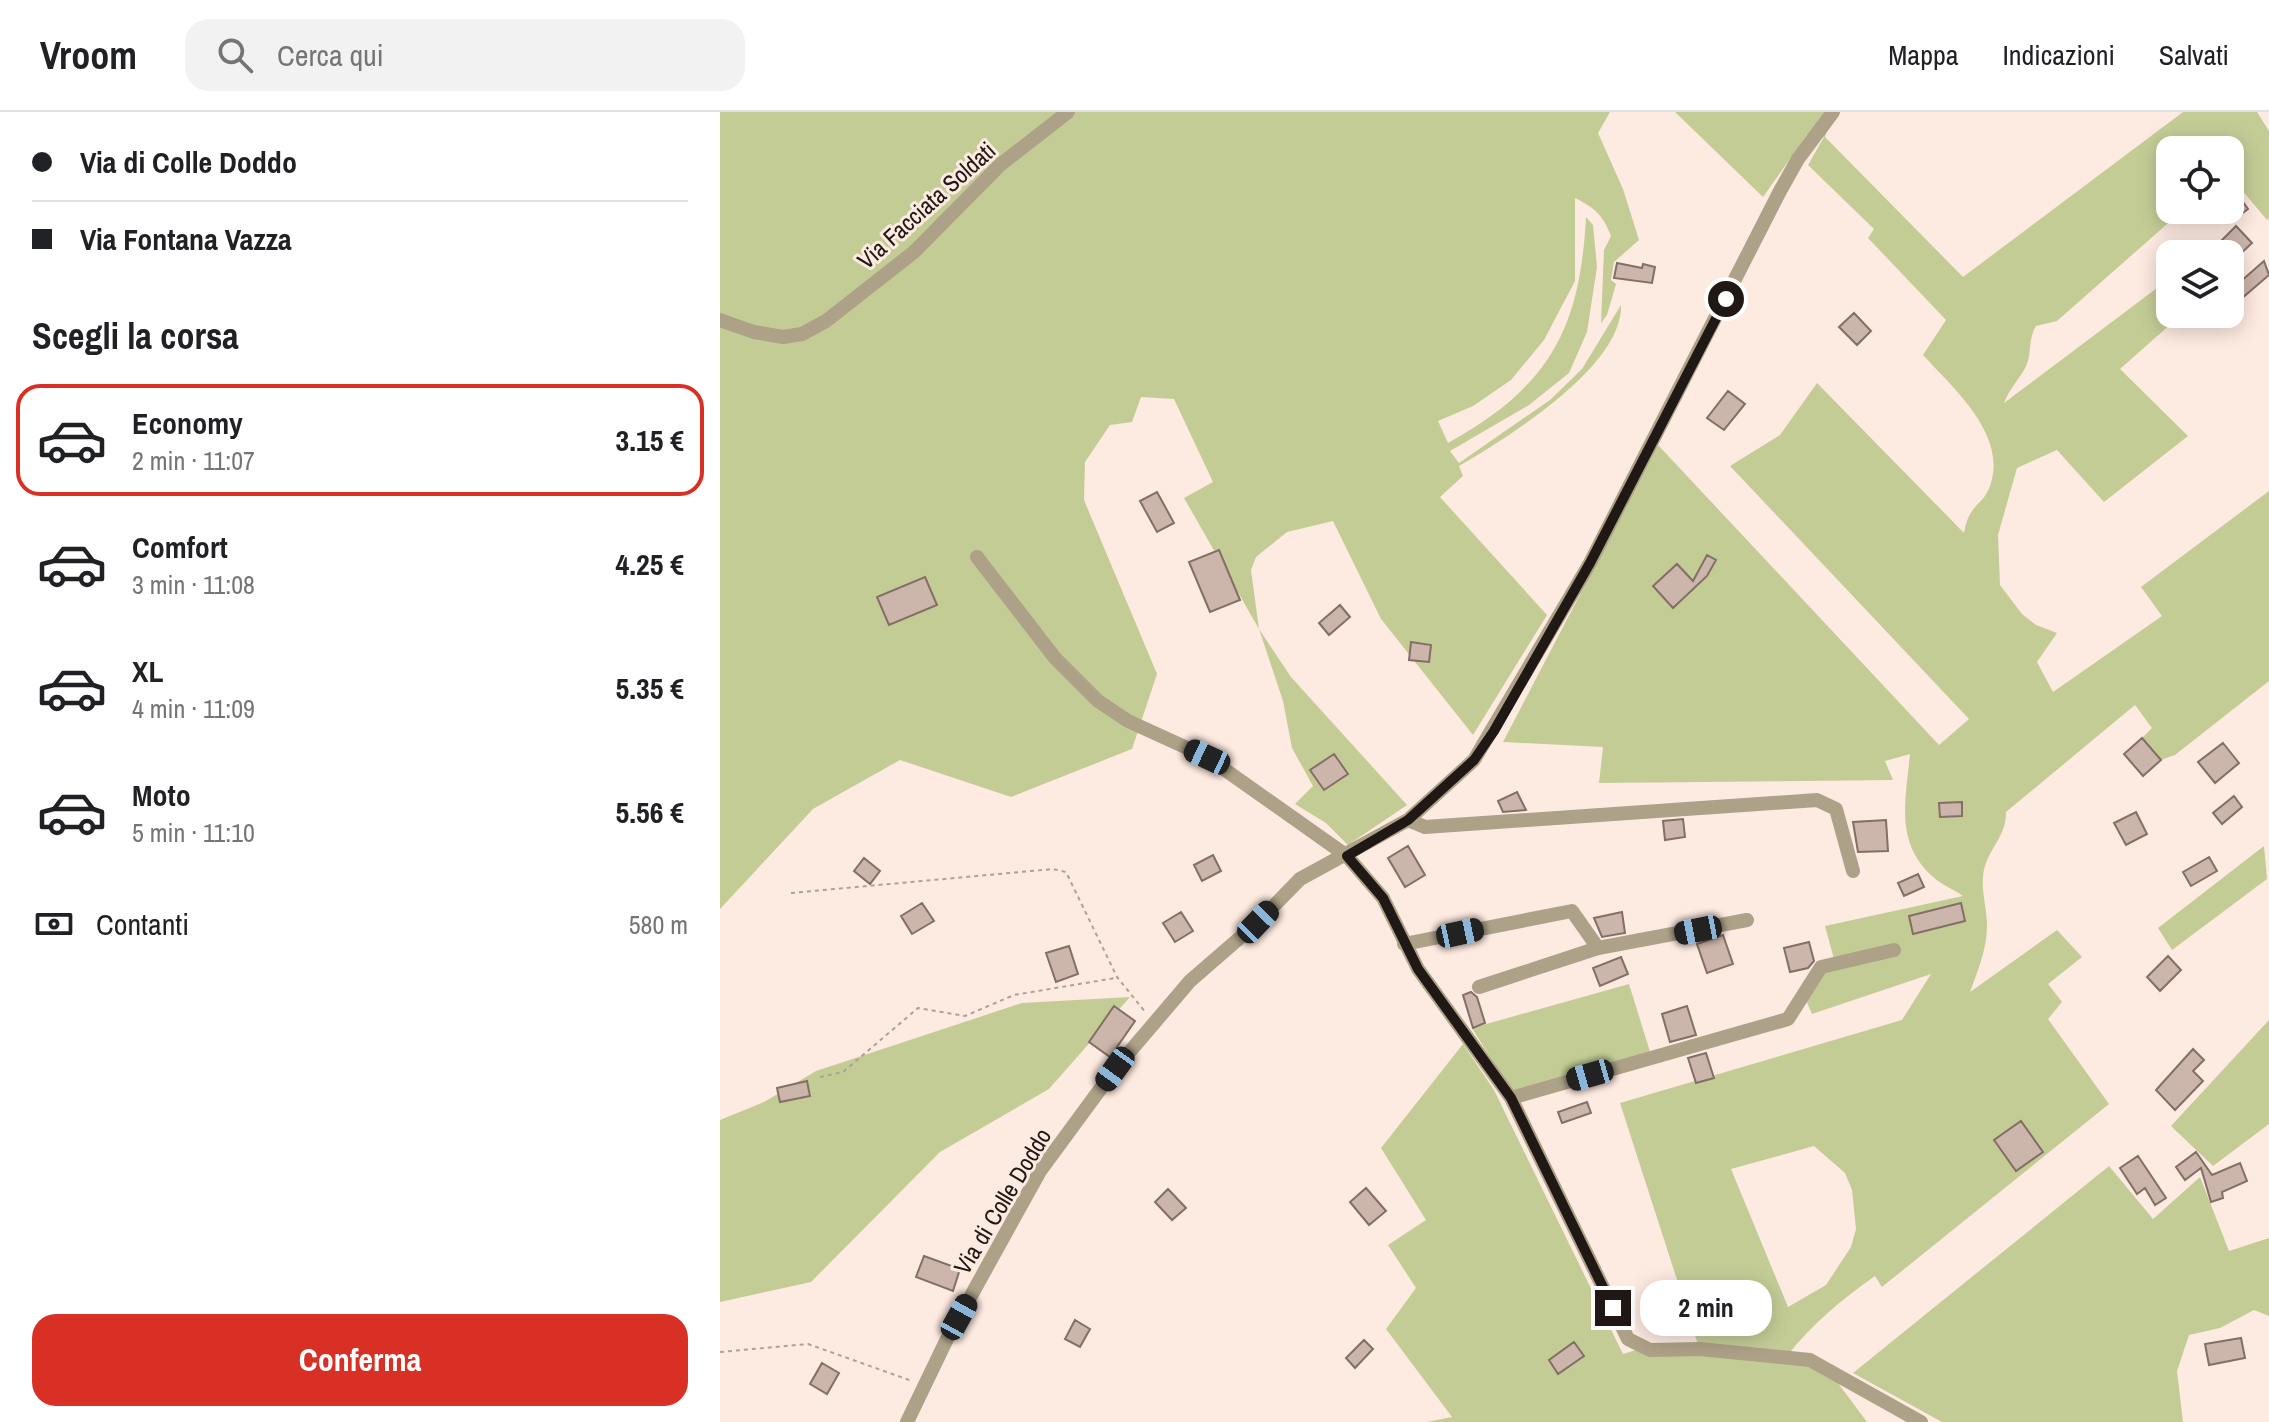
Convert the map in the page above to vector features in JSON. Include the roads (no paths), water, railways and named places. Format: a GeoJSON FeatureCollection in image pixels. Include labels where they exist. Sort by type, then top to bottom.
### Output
{"type":"FeatureCollection","features":[{"type":"Feature","properties":{"kind":"street","name":"Via Facciata Soldati"},"geometry":{"type":"LineString","coordinates":[[720,320],[754,332],[783,337],[802,334],[826,321],[914,252],[1000,165],[1068,112]]}},
{"type":"Feature","properties":{"kind":"street","name":"Via di Colle Doddo"},"geometry":{"type":"LineString","coordinates":[[907,1422],[1040,1171],[1115,1069],[1154,1023],[1190,981],[1258,922],[1300,879],[1408,820],[1474,760],[1494,731],[1590,563],[1780,191],[1798,159],[1833,112]]}},
{"type":"Feature","properties":{"kind":"street"},"geometry":{"type":"LineString","coordinates":[[977,557],[1055,658],[1098,701],[1128,721],[1207,757],[1347,856],[1383,898],[1418,969],[1511,1098],[1628,1339],[1650,1350],[1700,1349],[1810,1360],[1921,1422]]}},
{"type":"Feature","properties":{"kind":"street"},"geometry":{"type":"LineString","coordinates":[[1408,820],[1425,827],[1817,800],[1836,809],[1853,871]]}},
{"type":"Feature","properties":{"kind":"street"},"geometry":{"type":"LineString","coordinates":[[1404,944],[1572,911],[1598,948]]}},
{"type":"Feature","properties":{"kind":"street"},"geometry":{"type":"LineString","coordinates":[[1479,987],[1598,948],[1747,920]]}},
{"type":"Feature","properties":{"kind":"street"},"geometry":{"type":"LineString","coordinates":[[1511,1098],[1788,1019],[1821,967],[1894,950]]}}]}
